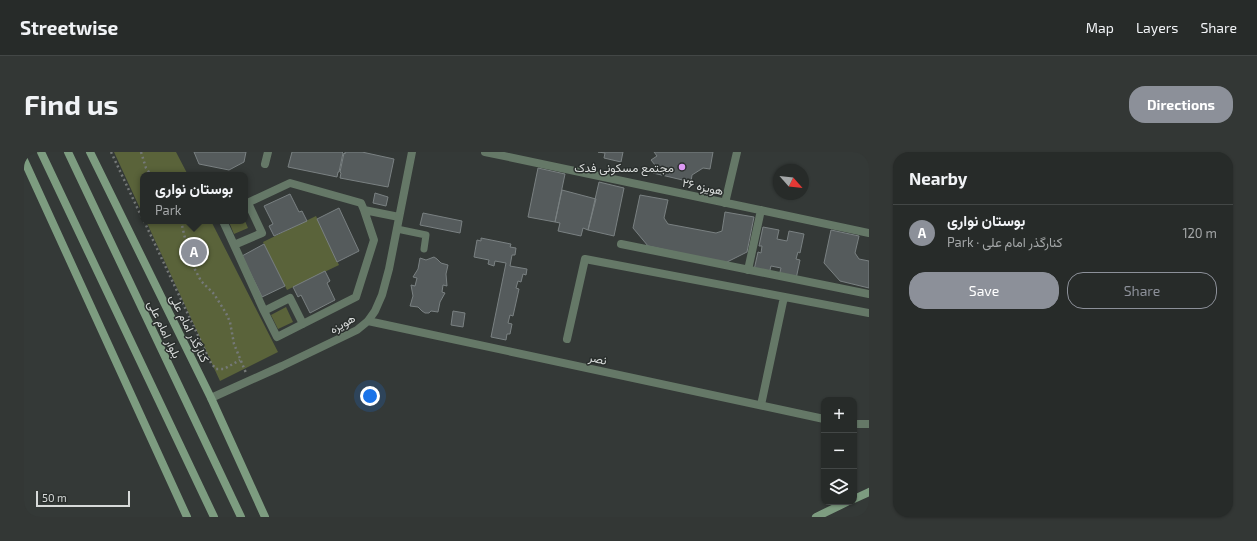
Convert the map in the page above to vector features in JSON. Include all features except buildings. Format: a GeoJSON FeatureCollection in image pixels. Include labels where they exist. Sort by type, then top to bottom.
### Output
{"type":"FeatureCollection","features":[{"type":"Feature","properties":{"kind":"main road"},"geometry":{"type":"LineString","coordinates":[[41,152],[214,517]]}},
{"type":"Feature","properties":{"kind":"main road","name":"بلوار امام علی"},"geometry":{"type":"LineString","coordinates":[[68,152],[241,517]]}},
{"type":"Feature","properties":{"kind":"main road","name":"کنارگذر امام علی"},"geometry":{"type":"LineString","coordinates":[[90,152],[211,398],[265,517]]}},
{"type":"Feature","properties":{"kind":"main road"},"geometry":{"type":"LineString","coordinates":[[24,160],[187,517]]}},
{"type":"Feature","properties":{"kind":"main road"},"geometry":{"type":"LineString","coordinates":[[857,498],[869,492]]}},
{"type":"Feature","properties":{"kind":"main road"},"geometry":{"type":"LineString","coordinates":[[816,517],[841,505]]}},
{"type":"Feature","properties":{"kind":"street"},"geometry":{"type":"LineString","coordinates":[[265,164],[268,152]]}},
{"type":"Feature","properties":{"kind":"street","name":"هویزه"},"geometry":{"type":"LineString","coordinates":[[211,398],[357,330],[368,321],[382,295],[412,152]]}},
{"type":"Feature","properties":{"kind":"street","name":"هویزه ۲۶"},"geometry":{"type":"LineString","coordinates":[[485,152],[522,156],[725,203],[869,233]]}},
{"type":"Feature","properties":{"kind":"street"},"geometry":{"type":"LineString","coordinates":[[725,203],[737,152]]}},
{"type":"Feature","properties":{"kind":"street"},"geometry":{"type":"LineString","coordinates":[[224,224],[277,337],[356,297],[374,240],[361,203],[290,183],[248,203]]}},
{"type":"Feature","properties":{"kind":"street"},"geometry":{"type":"LineString","coordinates":[[234,245],[262,233],[248,208]]}},
{"type":"Feature","properties":{"kind":"street"},"geometry":{"type":"LineString","coordinates":[[364,210],[399,217]]}},
{"type":"Feature","properties":{"kind":"street"},"geometry":{"type":"LineString","coordinates":[[748,270],[760,210]]}},
{"type":"Feature","properties":{"kind":"street"},"geometry":{"type":"LineString","coordinates":[[621,244],[869,294]]}},
{"type":"Feature","properties":{"kind":"street"},"geometry":{"type":"LineString","coordinates":[[567,339],[585,259],[869,313]]}},
{"type":"Feature","properties":{"kind":"street"},"geometry":{"type":"LineString","coordinates":[[761,405],[784,297]]}},
{"type":"Feature","properties":{"kind":"street"},"geometry":{"type":"LineString","coordinates":[[264,311],[290,298],[304,324]]}},
{"type":"Feature","properties":{"kind":"street","name":"نصر"},"geometry":{"type":"LineString","coordinates":[[368,321],[821,418]]}},
{"type":"Feature","properties":{"kind":"street"},"geometry":{"type":"LineString","coordinates":[[857,424],[869,424]]}},
{"type":"Feature","properties":{"kind":"lane"},"geometry":{"type":"LineString","coordinates":[[397,229],[426,235],[424,249]]}},
{"type":"Feature","properties":{"kind":"path"},"geometry":{"type":"LineString","coordinates":[[111,152],[140,214]]}},
{"type":"Feature","properties":{"kind":"path"},"geometry":{"type":"LineString","coordinates":[[141,152],[149,172]]}},
{"type":"Feature","properties":{"kind":"path"},"geometry":{"type":"LineString","coordinates":[[145,224],[211,363],[216,368],[224,369],[240,360]]}},
{"type":"Feature","properties":{"kind":"path"},"geometry":{"type":"LineString","coordinates":[[182,224],[190,260],[201,281],[214,294],[226,313],[230,322],[234,344],[250,381]]}},
{"type":"Feature","properties":{"kind":"green space"},"geometry":{"type":"Polygon","coordinates":[[[114,152],[176,152],[186,172],[140,172],[140,208],[114,152]]]}},
{"type":"Feature","properties":{"kind":"green space"},"geometry":{"type":"Polygon","coordinates":[[[316,216],[339,265],[287,290],[263,242],[316,216]]]}},
{"type":"Feature","properties":{"kind":"green space"},"geometry":{"type":"Polygon","coordinates":[[[147,224],[213,224],[278,352],[220,381],[147,224]]]}},
{"type":"Feature","properties":{"kind":"green space"},"geometry":{"type":"Polygon","coordinates":[[[230,224],[246,224],[248,228],[234,234],[230,224]]]}},
{"type":"Feature","properties":{"kind":"green space"},"geometry":{"type":"Polygon","coordinates":[[[286,307],[293,322],[278,329],[271,315],[286,307]]]}},
{"type":"Feature","properties":{"kind":"place","name":"مجتمع مسکونی فدک"},"geometry":{"type":"Point","coordinates":[682,167]}},
{"type":"Feature","properties":{"kind":"place","name":"بوستان نواری"},"geometry":{"type":"Point","coordinates":[194,252]}}]}
